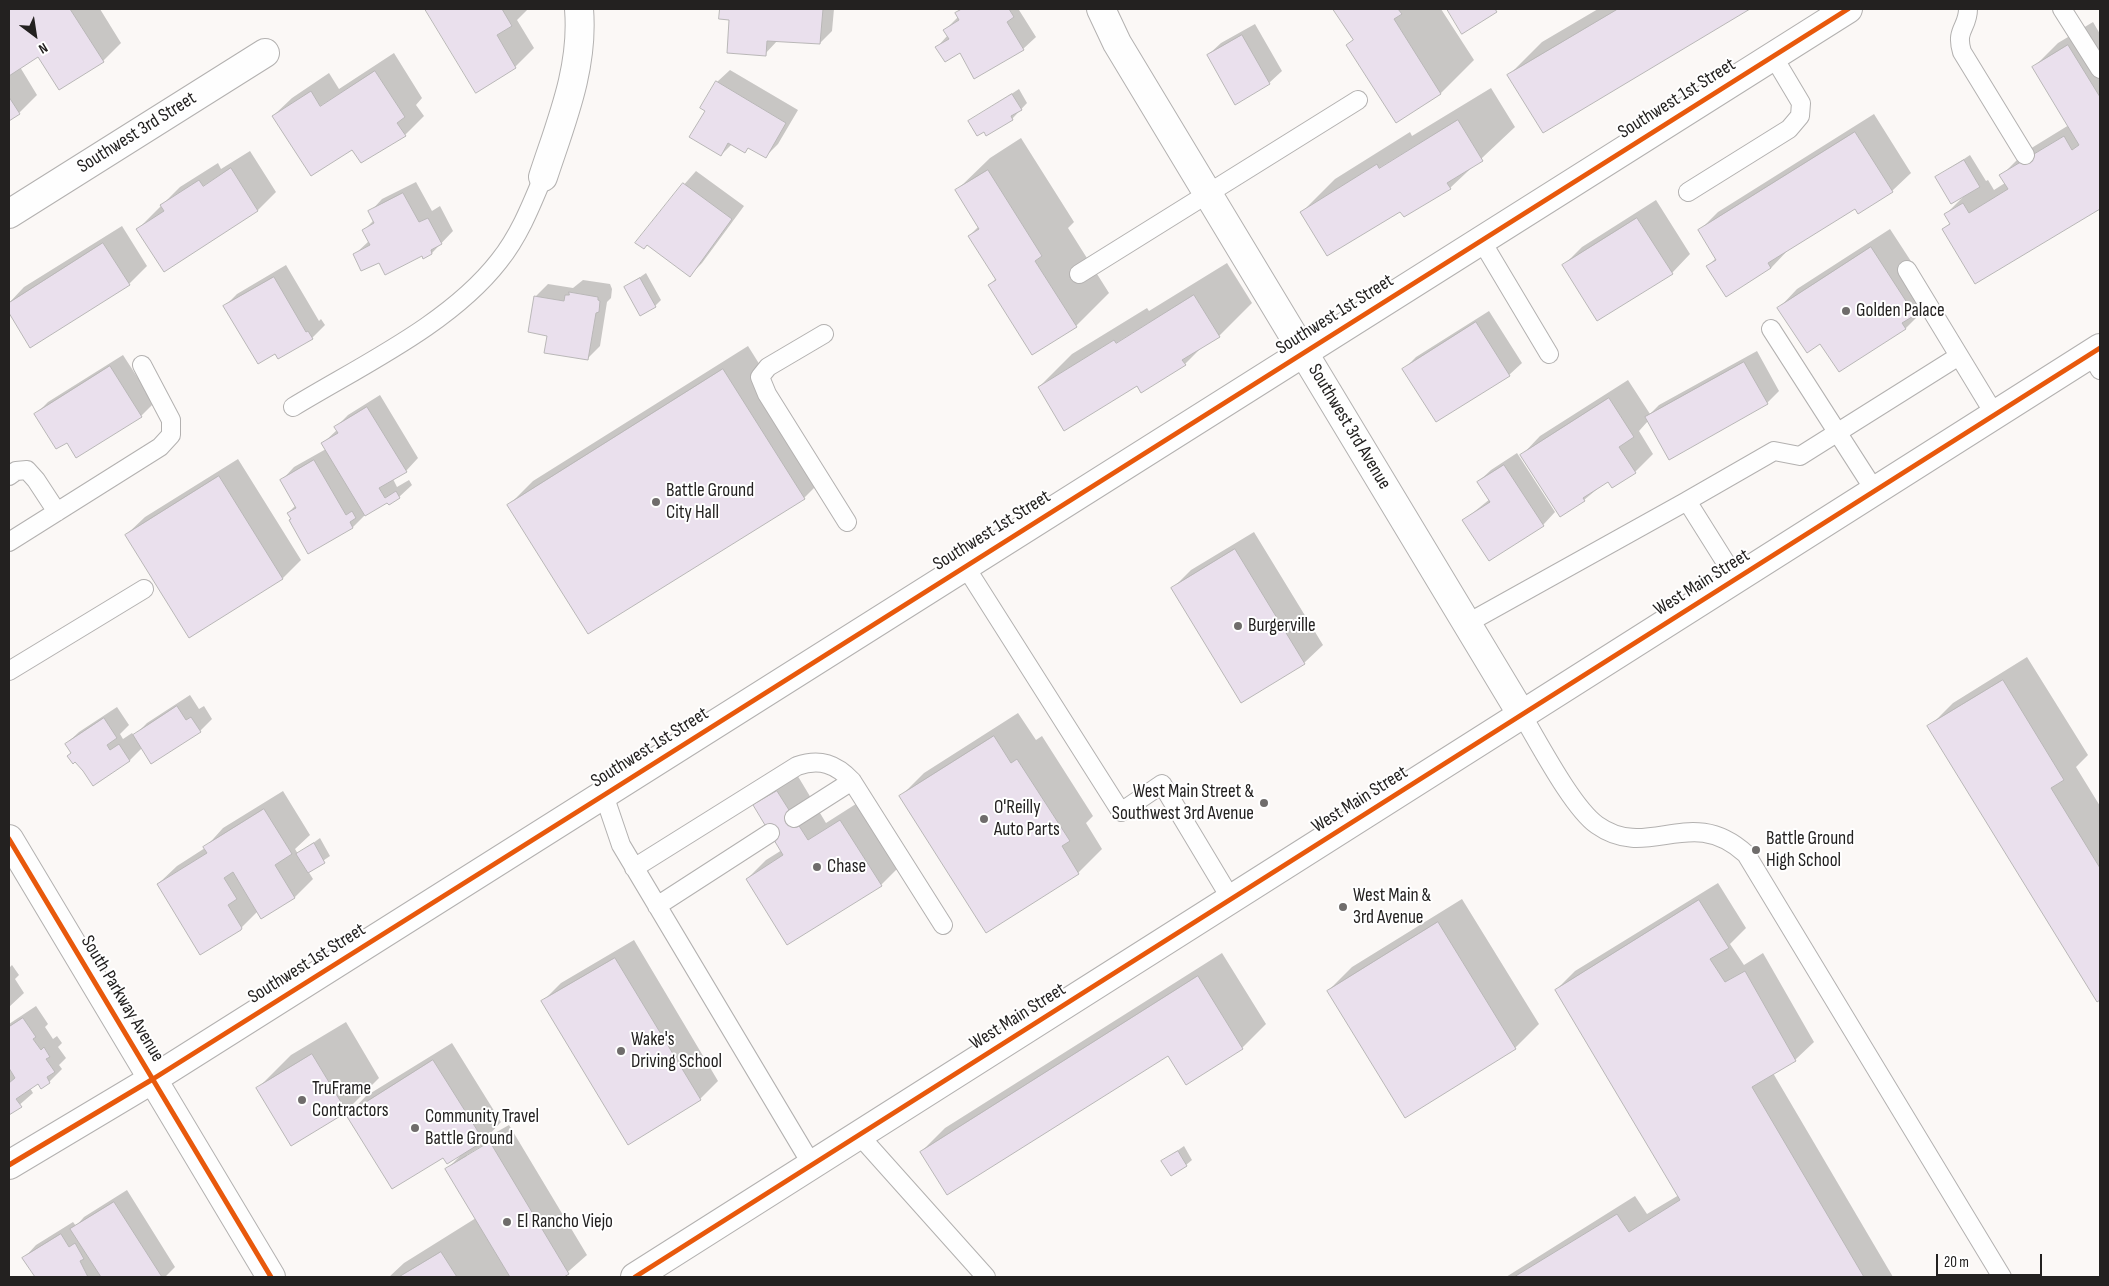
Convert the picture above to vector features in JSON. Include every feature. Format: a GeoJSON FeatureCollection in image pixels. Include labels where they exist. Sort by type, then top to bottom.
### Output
{"type":"FeatureCollection","features":[{"type":"Feature","properties":{"kind":"street"},"geometry":{"type":"LineString","coordinates":[[543,177],[575,78],[580,26],[579,9]]}},
{"type":"Feature","properties":{"kind":"street","name":"Southwest 3rd Avenue"},"geometry":{"type":"LineString","coordinates":[[1101,9],[1117,43],[1522,715]]}},
{"type":"Feature","properties":{"kind":"street","name":"Southwest 1st Street"},"geometry":{"type":"LineString","coordinates":[[9,1165],[153,1079],[1845,9]]}},
{"type":"Feature","properties":{"kind":"street","name":"Southwest 3rd Street"},"geometry":{"type":"LineString","coordinates":[[9,214],[265,53]]}},
{"type":"Feature","properties":{"kind":"street","name":"West Main Street"},"geometry":{"type":"LineString","coordinates":[[635,1277],[1995,415],[2097,357]]}},
{"type":"Feature","properties":{"kind":"street","name":"South Parkway Avenue"},"geometry":{"type":"LineString","coordinates":[[12,853],[153,1079],[271,1277]]}},
{"type":"Feature","properties":{"kind":"lane"},"geometry":{"type":"LineString","coordinates":[[1968,9],[1968,18],[1961,28],[1958,39],[1962,52],[2025,155]]}},
{"type":"Feature","properties":{"kind":"lane"},"geometry":{"type":"LineString","coordinates":[[2062,9],[2100,69]]}},
{"type":"Feature","properties":{"kind":"lane"},"geometry":{"type":"LineString","coordinates":[[1688,192],[1789,129],[1800,116],[1801,103],[1773,56]]}},
{"type":"Feature","properties":{"kind":"lane"},"geometry":{"type":"LineString","coordinates":[[1079,274],[1358,100]]}},
{"type":"Feature","properties":{"kind":"lane"},"geometry":{"type":"LineString","coordinates":[[293,407],[413,334],[459,303],[483,281],[501,259],[524,222],[543,177]]}},
{"type":"Feature","properties":{"kind":"lane"},"geometry":{"type":"LineString","coordinates":[[1481,240],[1549,354]]}},
{"type":"Feature","properties":{"kind":"lane"},"geometry":{"type":"LineString","coordinates":[[1907,270],[1995,415]]}},
{"type":"Feature","properties":{"kind":"lane"},"geometry":{"type":"LineString","coordinates":[[1771,329],[1875,491]]}},
{"type":"Feature","properties":{"kind":"lane"},"geometry":{"type":"LineString","coordinates":[[824,334],[768,367],[760,377],[767,394],[847,522]]}},
{"type":"Feature","properties":{"kind":"lane"},"geometry":{"type":"LineString","coordinates":[[1466,624],[1687,501],[1774,450],[1800,456],[1960,356]]}},
{"type":"Feature","properties":{"kind":"lane"},"geometry":{"type":"LineString","coordinates":[[9,542],[160,447],[171,435],[171,420],[142,365]]}},
{"type":"Feature","properties":{"kind":"lane"},"geometry":{"type":"LineString","coordinates":[[9,476],[16,471],[27,470],[36,480],[57,512]]}},
{"type":"Feature","properties":{"kind":"lane"},"geometry":{"type":"LineString","coordinates":[[1687,501],[1736,579]]}},
{"type":"Feature","properties":{"kind":"lane"},"geometry":{"type":"LineString","coordinates":[[965,566],[1120,812],[1162,784],[1231,899]]}},
{"type":"Feature","properties":{"kind":"lane"},"geometry":{"type":"LineString","coordinates":[[9,671],[144,589]]}},
{"type":"Feature","properties":{"kind":"lane"},"geometry":{"type":"LineString","coordinates":[[1522,715],[1580,808],[1598,826],[1614,834],[1640,839],[1680,832],[1708,833],[1732,843],[1746,854],[2002,1277]]}},
{"type":"Feature","properties":{"kind":"lane"},"geometry":{"type":"LineString","coordinates":[[634,868],[798,766],[809,762],[833,765],[852,781],[942,925]]}},
{"type":"Feature","properties":{"kind":"lane"},"geometry":{"type":"LineString","coordinates":[[794,818],[852,781]]}},
{"type":"Feature","properties":{"kind":"lane"},"geometry":{"type":"LineString","coordinates":[[604,795],[620,845],[812,1165]]}},
{"type":"Feature","properties":{"kind":"lane"},"geometry":{"type":"LineString","coordinates":[[657,906],[770,833]]}},
{"type":"Feature","properties":{"kind":"lane"},"geometry":{"type":"LineString","coordinates":[[859,1135],[986,1277]]}},
{"type":"Feature","properties":{"kind":"building"},"geometry":{"type":"Polygon","coordinates":[[[9,9],[70,9],[104,62],[59,90],[38,57],[9,76],[9,9]]]}},
{"type":"Feature","properties":{"kind":"building"},"geometry":{"type":"Polygon","coordinates":[[[425,9],[502,9],[512,26],[497,35],[516,68],[476,93],[425,9]]]}},
{"type":"Feature","properties":{"kind":"building"},"geometry":{"type":"Polygon","coordinates":[[[720,9],[823,9],[820,44],[767,41],[766,56],[727,53],[729,20],[719,19],[720,9]]]}},
{"type":"Feature","properties":{"kind":"building"},"geometry":{"type":"Polygon","coordinates":[[[962,9],[1009,9],[1014,17],[1007,22],[1024,50],[974,79],[960,53],[945,62],[935,47],[949,39],[943,30],[959,20],[955,13],[962,9]]]}},
{"type":"Feature","properties":{"kind":"building"},"geometry":{"type":"Polygon","coordinates":[[[1333,9],[1398,9],[1402,14],[1394,19],[1441,94],[1396,123],[1346,45],[1353,40],[1333,9]]]}},
{"type":"Feature","properties":{"kind":"building"},"geometry":{"type":"Polygon","coordinates":[[[1447,9],[1495,9],[1497,12],[1462,34],[1447,9]]]}},
{"type":"Feature","properties":{"kind":"building"},"geometry":{"type":"Polygon","coordinates":[[[1618,9],[1750,9],[1543,133],[1507,75],[1618,9]]]}},
{"type":"Feature","properties":{"kind":"building"},"geometry":{"type":"Polygon","coordinates":[[[1242,35],[1270,84],[1235,105],[1207,55],[1242,35]]]}},
{"type":"Feature","properties":{"kind":"building"},"geometry":{"type":"Polygon","coordinates":[[[2068,45],[2100,97],[2100,209],[1975,284],[1942,229],[1950,224],[1944,214],[1963,203],[1969,213],[2008,189],[1999,175],[2064,136],[2072,150],[2079,145],[2032,67],[2068,45]]]}},
{"type":"Feature","properties":{"kind":"building"},"geometry":{"type":"Polygon","coordinates":[[[375,71],[405,117],[397,123],[406,136],[361,163],[352,150],[311,176],[272,116],[311,91],[320,106],[375,71]]]}},
{"type":"Feature","properties":{"kind":"building"},"geometry":{"type":"Polygon","coordinates":[[[716,81],[786,123],[766,158],[748,148],[745,153],[728,143],[721,156],[689,137],[705,111],[700,108],[716,81]]]}},
{"type":"Feature","properties":{"kind":"building"},"geometry":{"type":"Polygon","coordinates":[[[1012,94],[1022,110],[1011,116],[1013,120],[986,136],[984,132],[977,136],[968,121],[1012,94]]]}},
{"type":"Feature","properties":{"kind":"building"},"geometry":{"type":"Polygon","coordinates":[[[9,97],[20,114],[9,121],[9,97]]]}},
{"type":"Feature","properties":{"kind":"building"},"geometry":{"type":"Polygon","coordinates":[[[1458,120],[1483,161],[1447,183],[1451,189],[1404,217],[1400,212],[1327,256],[1300,212],[1377,164],[1379,168],[1458,120]]]}},
{"type":"Feature","properties":{"kind":"building"},"geometry":{"type":"Polygon","coordinates":[[[1855,132],[1893,192],[1858,214],[1855,209],[1768,263],[1771,268],[1726,297],[1706,266],[1716,260],[1698,230],[1855,132]]]}},
{"type":"Feature","properties":{"kind":"building"},"geometry":{"type":"Polygon","coordinates":[[[1964,160],[1980,187],[1951,204],[1935,177],[1964,160]]]}},
{"type":"Feature","properties":{"kind":"building"},"geometry":{"type":"Polygon","coordinates":[[[231,168],[258,211],[164,272],[136,229],[164,211],[160,205],[199,180],[203,186],[231,168]]]}},
{"type":"Feature","properties":{"kind":"building"},"geometry":{"type":"Polygon","coordinates":[[[988,170],[1042,256],[1035,261],[1077,327],[1032,355],[988,285],[996,280],[968,236],[979,229],[955,190],[988,170]]]}},
{"type":"Feature","properties":{"kind":"building"},"geometry":{"type":"Polygon","coordinates":[[[683,183],[732,219],[690,277],[647,245],[644,249],[635,243],[683,183]]]}},
{"type":"Feature","properties":{"kind":"building"},"geometry":{"type":"Polygon","coordinates":[[[403,193],[419,222],[428,218],[442,244],[431,250],[432,254],[423,259],[422,256],[385,275],[379,263],[361,271],[353,254],[370,245],[362,230],[374,223],[368,211],[403,193]]]}},
{"type":"Feature","properties":{"kind":"building"},"geometry":{"type":"Polygon","coordinates":[[[1637,218],[1673,274],[1597,321],[1562,265],[1637,218]]]}},
{"type":"Feature","properties":{"kind":"building"},"geometry":{"type":"Polygon","coordinates":[[[103,243],[130,285],[30,348],[9,313],[9,303],[103,243]]]}},
{"type":"Feature","properties":{"kind":"building","name":"Golden Palace"},"geometry":{"type":"Polygon","coordinates":[[[1871,247],[1915,315],[1902,323],[1906,329],[1839,372],[1820,344],[1807,353],[1777,308],[1871,247]]]}},
{"type":"Feature","properties":{"kind":"building"},"geometry":{"type":"Polygon","coordinates":[[[274,277],[306,332],[308,331],[313,339],[278,359],[275,354],[258,364],[223,306],[274,277]]]}},
{"type":"Feature","properties":{"kind":"building"},"geometry":{"type":"Polygon","coordinates":[[[640,278],[656,307],[640,316],[624,287],[640,278]]]}},
{"type":"Feature","properties":{"kind":"building"},"geometry":{"type":"Polygon","coordinates":[[[569,292],[598,297],[600,301],[599,312],[596,313],[588,360],[544,353],[547,336],[528,332],[534,296],[564,301],[565,295],[569,295],[569,292]]]}},
{"type":"Feature","properties":{"kind":"building"},"geometry":{"type":"Polygon","coordinates":[[[1194,295],[1220,337],[1182,360],[1186,365],[1141,393],[1137,386],[1064,431],[1038,387],[1114,340],[1116,343],[1194,295]]]}},
{"type":"Feature","properties":{"kind":"building"},"geometry":{"type":"Polygon","coordinates":[[[1476,322],[1510,376],[1436,422],[1402,369],[1476,322]]]}},
{"type":"Feature","properties":{"kind":"building"},"geometry":{"type":"Polygon","coordinates":[[[1744,362],[1768,404],[1669,460],[1645,417],[1744,362]]]}},
{"type":"Feature","properties":{"kind":"building"},"geometry":{"type":"Polygon","coordinates":[[[110,366],[142,417],[76,458],[67,443],[56,449],[34,414],[110,366]]]}},
{"type":"Feature","properties":{"kind":"building","name":"Battle Ground City Hall"},"geometry":{"type":"Polygon","coordinates":[[[723,369],[805,499],[588,634],[507,505],[723,369]]]}},
{"type":"Feature","properties":{"kind":"building"},"geometry":{"type":"Polygon","coordinates":[[[1609,398],[1634,437],[1619,447],[1636,473],[1612,488],[1608,482],[1583,498],[1585,501],[1560,517],[1520,455],[1609,398]]]}},
{"type":"Feature","properties":{"kind":"building"},"geometry":{"type":"Polygon","coordinates":[[[367,407],[407,472],[379,488],[385,498],[396,491],[400,498],[365,516],[321,443],[338,433],[334,427],[367,407]]]}},
{"type":"Feature","properties":{"kind":"building"},"geometry":{"type":"Polygon","coordinates":[[[314,460],[346,515],[352,511],[356,518],[350,522],[353,528],[308,554],[289,520],[291,519],[287,513],[296,508],[280,480],[314,460]]]}},
{"type":"Feature","properties":{"kind":"building"},"geometry":{"type":"Polygon","coordinates":[[[1504,465],[1544,526],[1489,561],[1462,520],[1490,502],[1477,482],[1504,465]]]}},
{"type":"Feature","properties":{"kind":"building"},"geometry":{"type":"Polygon","coordinates":[[[219,476],[283,579],[189,638],[125,535],[219,476]]]}},
{"type":"Feature","properties":{"kind":"building","name":"Burgerville"},"geometry":{"type":"Polygon","coordinates":[[[1235,549],[1305,664],[1241,703],[1171,588],[1235,549]]]}},
{"type":"Feature","properties":{"kind":"building"},"geometry":{"type":"Polygon","coordinates":[[[2003,680],[2064,780],[2051,788],[2100,868],[2100,1000],[2097,1002],[1927,726],[2003,680]]]}},
{"type":"Feature","properties":{"kind":"building"},"geometry":{"type":"Polygon","coordinates":[[[177,706],[186,720],[191,717],[201,732],[151,764],[133,735],[177,706]]]}},
{"type":"Feature","properties":{"kind":"building"},"geometry":{"type":"Polygon","coordinates":[[[104,718],[117,738],[107,745],[110,750],[119,744],[130,761],[93,786],[83,771],[75,762],[73,764],[67,756],[71,753],[65,744],[104,718]]]}},
{"type":"Feature","properties":{"kind":"building","name":"O'Reilly Auto Parts"},"geometry":{"type":"Polygon","coordinates":[[[994,736],[1011,763],[1017,759],[1070,841],[1062,846],[1079,874],[986,933],[899,796],[994,736]]]}},
{"type":"Feature","properties":{"kind":"building","name":"Chase"},"geometry":{"type":"Polygon","coordinates":[[[777,791],[808,840],[840,820],[882,886],[787,945],[746,879],[783,855],[753,805],[777,791]]]}},
{"type":"Feature","properties":{"kind":"building"},"geometry":{"type":"Polygon","coordinates":[[[264,809],[292,854],[275,865],[295,898],[261,919],[233,872],[224,878],[237,899],[228,905],[242,928],[200,955],[157,884],[207,853],[203,847],[264,809]]]}},
{"type":"Feature","properties":{"kind":"building"},"geometry":{"type":"Polygon","coordinates":[[[314,843],[325,863],[308,873],[296,854],[314,843]]]}},
{"type":"Feature","properties":{"kind":"building"},"geometry":{"type":"Polygon","coordinates":[[[1699,900],[1729,948],[1710,959],[1725,982],[1745,971],[1796,1061],[1752,1087],[1864,1277],[1514,1277],[1617,1214],[1629,1232],[1680,1200],[1555,990],[1699,900]]]}},
{"type":"Feature","properties":{"kind":"building"},"geometry":{"type":"Polygon","coordinates":[[[1438,922],[1516,1049],[1405,1118],[1327,991],[1438,922]]]}},
{"type":"Feature","properties":{"kind":"building","name":"Wake's Driving School"},"geometry":{"type":"Polygon","coordinates":[[[615,958],[701,1100],[628,1145],[541,1001],[615,958]]]}},
{"type":"Feature","properties":{"kind":"building"},"geometry":{"type":"Polygon","coordinates":[[[1198,976],[1243,1049],[1186,1085],[1168,1056],[947,1195],[920,1152],[1198,976]]]}},
{"type":"Feature","properties":{"kind":"building"},"geometry":{"type":"Polygon","coordinates":[[[23,1018],[36,1037],[33,1039],[41,1050],[44,1047],[50,1057],[46,1059],[55,1072],[47,1077],[50,1083],[41,1089],[38,1084],[16,1099],[22,1107],[9,1115],[9,1083],[15,1078],[9,1068],[9,1027],[23,1018]]]}},
{"type":"Feature","properties":{"kind":"building","name":"TruFrame Contractors"},"geometry":{"type":"Polygon","coordinates":[[[312,1054],[347,1112],[291,1146],[256,1088],[312,1054]]]}},
{"type":"Feature","properties":{"kind":"building","name":"Community Travel Battle Ground"},"geometry":{"type":"Polygon","coordinates":[[[433,1060],[484,1141],[447,1164],[443,1158],[392,1189],[346,1115],[433,1060]]]}},
{"type":"Feature","properties":{"kind":"building","name":"El Rancho Viejo"},"geometry":{"type":"Polygon","coordinates":[[[490,1142],[569,1274],[564,1277],[510,1277],[445,1169],[490,1142]]]}},
{"type":"Feature","properties":{"kind":"building"},"geometry":{"type":"Polygon","coordinates":[[[1178,1151],[1187,1166],[1171,1176],[1161,1161],[1178,1151]]]}},
{"type":"Feature","properties":{"kind":"building"},"geometry":{"type":"Polygon","coordinates":[[[114,1202],[162,1277],[101,1277],[70,1229],[114,1202]]]}},
{"type":"Feature","properties":{"kind":"building"},"geometry":{"type":"Polygon","coordinates":[[[61,1234],[69,1247],[75,1243],[84,1259],[80,1261],[88,1277],[35,1277],[22,1258],[61,1234]]]}},
{"type":"Feature","properties":{"kind":"building"},"geometry":{"type":"Polygon","coordinates":[[[441,1252],[457,1277],[399,1277],[441,1252]]]}},
{"type":"Feature","properties":{"kind":"cycle path"},"geometry":{"type":"LineString","coordinates":[[9,1165],[153,1079],[1848,9]]}},
{"type":"Feature","properties":{"kind":"cycle path"},"geometry":{"type":"LineString","coordinates":[[635,1277],[2100,348]]}},
{"type":"Feature","properties":{"kind":"cycle path"},"geometry":{"type":"LineString","coordinates":[[9,839],[271,1277]]}},
{"type":"Feature","properties":{"kind":"place","name":"Golden Palace"},"geometry":{"type":"Point","coordinates":[1846,311]}},
{"type":"Feature","properties":{"kind":"place","name":"Battle Ground City Hall"},"geometry":{"type":"Point","coordinates":[656,502]}},
{"type":"Feature","properties":{"kind":"place","name":"Burgerville"},"geometry":{"type":"Point","coordinates":[1238,626]}},
{"type":"Feature","properties":{"kind":"place","name":"West Main Street & Southwest 3rd Avenue"},"geometry":{"type":"Point","coordinates":[1264,803]}},
{"type":"Feature","properties":{"kind":"place","name":"O'Reilly Auto Parts"},"geometry":{"type":"Point","coordinates":[984,819]}},
{"type":"Feature","properties":{"kind":"place","name":"Battle Ground High School"},"geometry":{"type":"Point","coordinates":[1756,850]}},
{"type":"Feature","properties":{"kind":"place","name":"Chase"},"geometry":{"type":"Point","coordinates":[817,867]}},
{"type":"Feature","properties":{"kind":"place","name":"West Main & 3rd Avenue"},"geometry":{"type":"Point","coordinates":[1343,907]}},
{"type":"Feature","properties":{"kind":"place","name":"Wake's Driving School"},"geometry":{"type":"Point","coordinates":[621,1051]}},
{"type":"Feature","properties":{"kind":"place","name":"TruFrame Contractors"},"geometry":{"type":"Point","coordinates":[302,1100]}},
{"type":"Feature","properties":{"kind":"place","name":"Community Travel Battle Ground"},"geometry":{"type":"Point","coordinates":[415,1128]}},
{"type":"Feature","properties":{"kind":"place","name":"El Rancho Viejo"},"geometry":{"type":"Point","coordinates":[507,1222]}}]}
